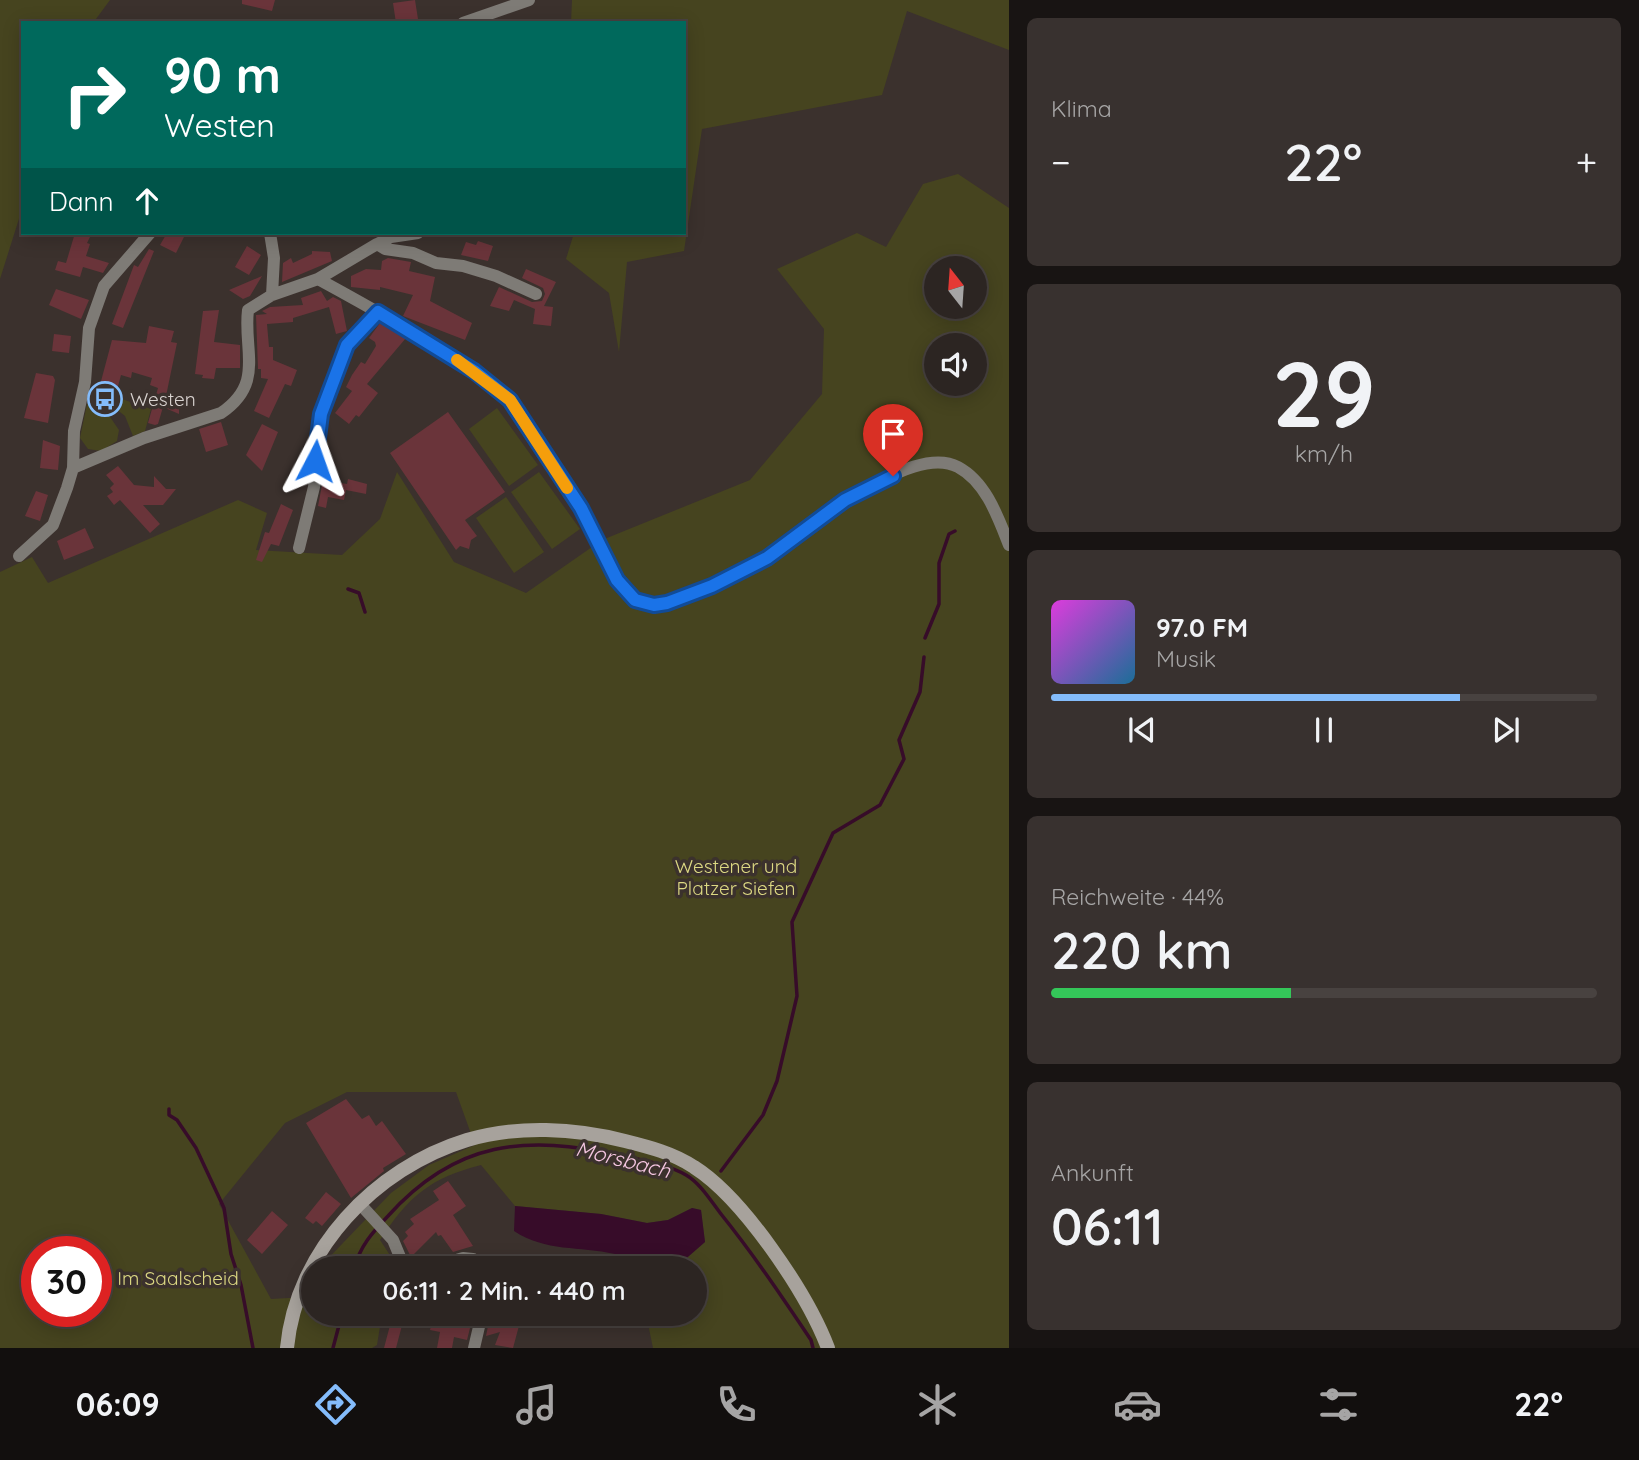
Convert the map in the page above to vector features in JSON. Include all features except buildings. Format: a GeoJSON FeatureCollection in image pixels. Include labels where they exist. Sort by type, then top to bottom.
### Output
{"type":"FeatureCollection","features":[{"type":"Feature","properties":{"kind":"main road"},"geometry":{"type":"LineString","coordinates":[[287,1348],[292,1312],[308,1269],[339,1225],[360,1204],[404,1171],[468,1139],[535,1131],[583,1132],[650,1147],[692,1165],[722,1188],[760,1234],[797,1289],[828,1348]]}},
{"type":"Feature","properties":{"kind":"street"},"geometry":{"type":"LineString","coordinates":[[469,21],[529,0]]}},
{"type":"Feature","properties":{"kind":"street"},"geometry":{"type":"LineString","coordinates":[[19,556],[53,525],[73,468],[75,430],[85,383],[89,328],[104,286],[148,235]]}},
{"type":"Feature","properties":{"kind":"street"},"geometry":{"type":"LineString","coordinates":[[270,235],[274,258],[272,295]]}},
{"type":"Feature","properties":{"kind":"street"},"geometry":{"type":"LineString","coordinates":[[73,468],[144,438],[221,413],[230,407],[244,387],[251,365],[248,310],[272,295],[318,279],[391,237],[404,235]]}},
{"type":"Feature","properties":{"kind":"street"},"geometry":{"type":"LineString","coordinates":[[377,244],[385,249],[413,253],[436,263],[463,266],[496,276],[536,294]]}},
{"type":"Feature","properties":{"kind":"street"},"geometry":{"type":"LineString","coordinates":[[318,279],[474,371],[510,400],[594,531],[627,594],[643,603],[667,603],[712,586],[767,558],[867,488],[911,469],[941,463],[959,468],[977,482],[1009,545]]}},
{"type":"Feature","properties":{"kind":"street"},"geometry":{"type":"LineString","coordinates":[[299,548],[314,486],[321,414],[347,345],[378,312]]}},
{"type":"Feature","properties":{"kind":"street"},"geometry":{"type":"LineString","coordinates":[[360,1204],[393,1240],[400,1256]]}},
{"type":"Feature","properties":{"kind":"street"},"geometry":{"type":"LineString","coordinates":[[479,1326],[475,1346],[490,1348]]}},
{"type":"Feature","properties":{"kind":"green space"},"geometry":{"type":"Polygon","coordinates":[[[0,0],[110,0],[94,21],[21,21],[21,212],[0,279],[0,0]]]}},
{"type":"Feature","properties":{"kind":"green space"},"geometry":{"type":"Polygon","coordinates":[[[572,0],[1009,0],[1009,50],[907,11],[882,95],[702,129],[684,251],[627,262],[619,352],[609,293],[566,259],[573,235],[686,235],[686,21],[571,21],[572,0]]]}},
{"type":"Feature","properties":{"kind":"green space"},"geometry":{"type":"Polygon","coordinates":[[[958,174],[1009,208],[1009,1348],[653,1348],[648,1326],[707,1326],[707,1256],[689,1256],[705,1242],[701,1210],[692,1208],[668,1220],[647,1223],[601,1214],[515,1206],[481,1165],[434,1183],[411,1200],[380,1240],[390,1256],[330,1256],[391,1193],[429,1165],[475,1145],[456,1092],[347,1092],[285,1123],[219,1204],[271,1299],[301,1297],[301,1326],[380,1326],[377,1345],[372,1348],[0,1348],[0,572],[32,557],[48,583],[238,500],[267,513],[256,550],[342,555],[380,519],[397,472],[454,562],[526,593],[602,540],[750,480],[822,394],[824,329],[777,269],[857,233],[886,247],[923,184],[958,174]]]}},
{"type":"Feature","properties":{"kind":"green space"},"geometry":{"type":"Polygon","coordinates":[[[90,388],[151,409],[145,431],[133,436],[125,416],[111,405],[111,398],[103,396],[102,399],[90,392],[90,388]]]}},
{"type":"Feature","properties":{"kind":"green space"},"geometry":{"type":"Polygon","coordinates":[[[87,404],[108,414],[119,430],[117,441],[101,451],[88,449],[80,438],[87,404]]]}},
{"type":"Feature","properties":{"kind":"green space"},"geometry":{"type":"Polygon","coordinates":[[[497,408],[538,465],[509,486],[469,429],[497,408]]]}},
{"type":"Feature","properties":{"kind":"green space"},"geometry":{"type":"Polygon","coordinates":[[[539,472],[580,529],[552,549],[511,492],[539,472]]]}},
{"type":"Feature","properties":{"kind":"green space"},"geometry":{"type":"Polygon","coordinates":[[[506,497],[544,552],[514,573],[476,518],[506,497]]]}},
{"type":"Feature","properties":{"kind":"shaded area"},"geometry":{"type":"Polygon","coordinates":[[[515,1206],[601,1214],[647,1223],[668,1220],[692,1208],[701,1210],[705,1242],[689,1256],[623,1256],[551,1245],[526,1238],[514,1231],[515,1206]]]}},
{"type":"Feature","properties":{"kind":"waterway"},"geometry":{"type":"LineString","coordinates":[[925,638],[939,604],[939,563],[949,534],[955,531]]}},
{"type":"Feature","properties":{"kind":"waterway"},"geometry":{"type":"LineString","coordinates":[[348,589],[359,593],[365,612]]}},
{"type":"Feature","properties":{"kind":"waterway"},"geometry":{"type":"LineString","coordinates":[[721,1171],[763,1115],[777,1081],[797,996],[792,922],[833,833],[880,805],[904,759],[899,740],[920,692],[924,657]]}},
{"type":"Feature","properties":{"kind":"waterway"},"geometry":{"type":"LineString","coordinates":[[169,1109],[169,1115],[177,1120],[196,1148],[224,1208],[231,1254],[241,1285],[253,1348]]}},
{"type":"Feature","properties":{"kind":"waterway","name":"Morsbach"},"geometry":{"type":"LineString","coordinates":[[359,1256],[377,1228],[414,1191],[440,1172],[467,1158],[523,1145],[554,1145],[620,1155],[679,1171],[696,1183],[768,1276],[811,1340],[813,1348]]}},
{"type":"Feature","properties":{"kind":"waterway","name":"Morsbach"},"geometry":{"type":"LineString","coordinates":[[333,1348],[339,1326]]}},
{"type":"Feature","properties":{"kind":"slow traffic"},"geometry":{"type":"LineString","coordinates":[[457,360],[510,400],[567,488]]}},
{"type":"Feature","properties":{"kind":"place","name":"Westen"},"geometry":{"type":"Point","coordinates":[105,399]}},
{"type":"Feature","properties":{"kind":"route"},"geometry":{"type":"LineString","coordinates":[[315,461],[321,414],[347,345],[378,312],[474,371],[510,400],[581,508],[617,580],[627,594],[643,603],[667,603],[712,586],[767,558],[845,500],[893,476]]}},
{"type":"Feature","properties":{"kind":"park label","name":"Westener und Platzer Siefen"},"geometry":{"type":"Point","coordinates":[736,877]}},
{"type":"Feature","properties":{"kind":"park label","name":"Im Saalscheid"},"geometry":{"type":"Point","coordinates":[178,1278]}}]}
